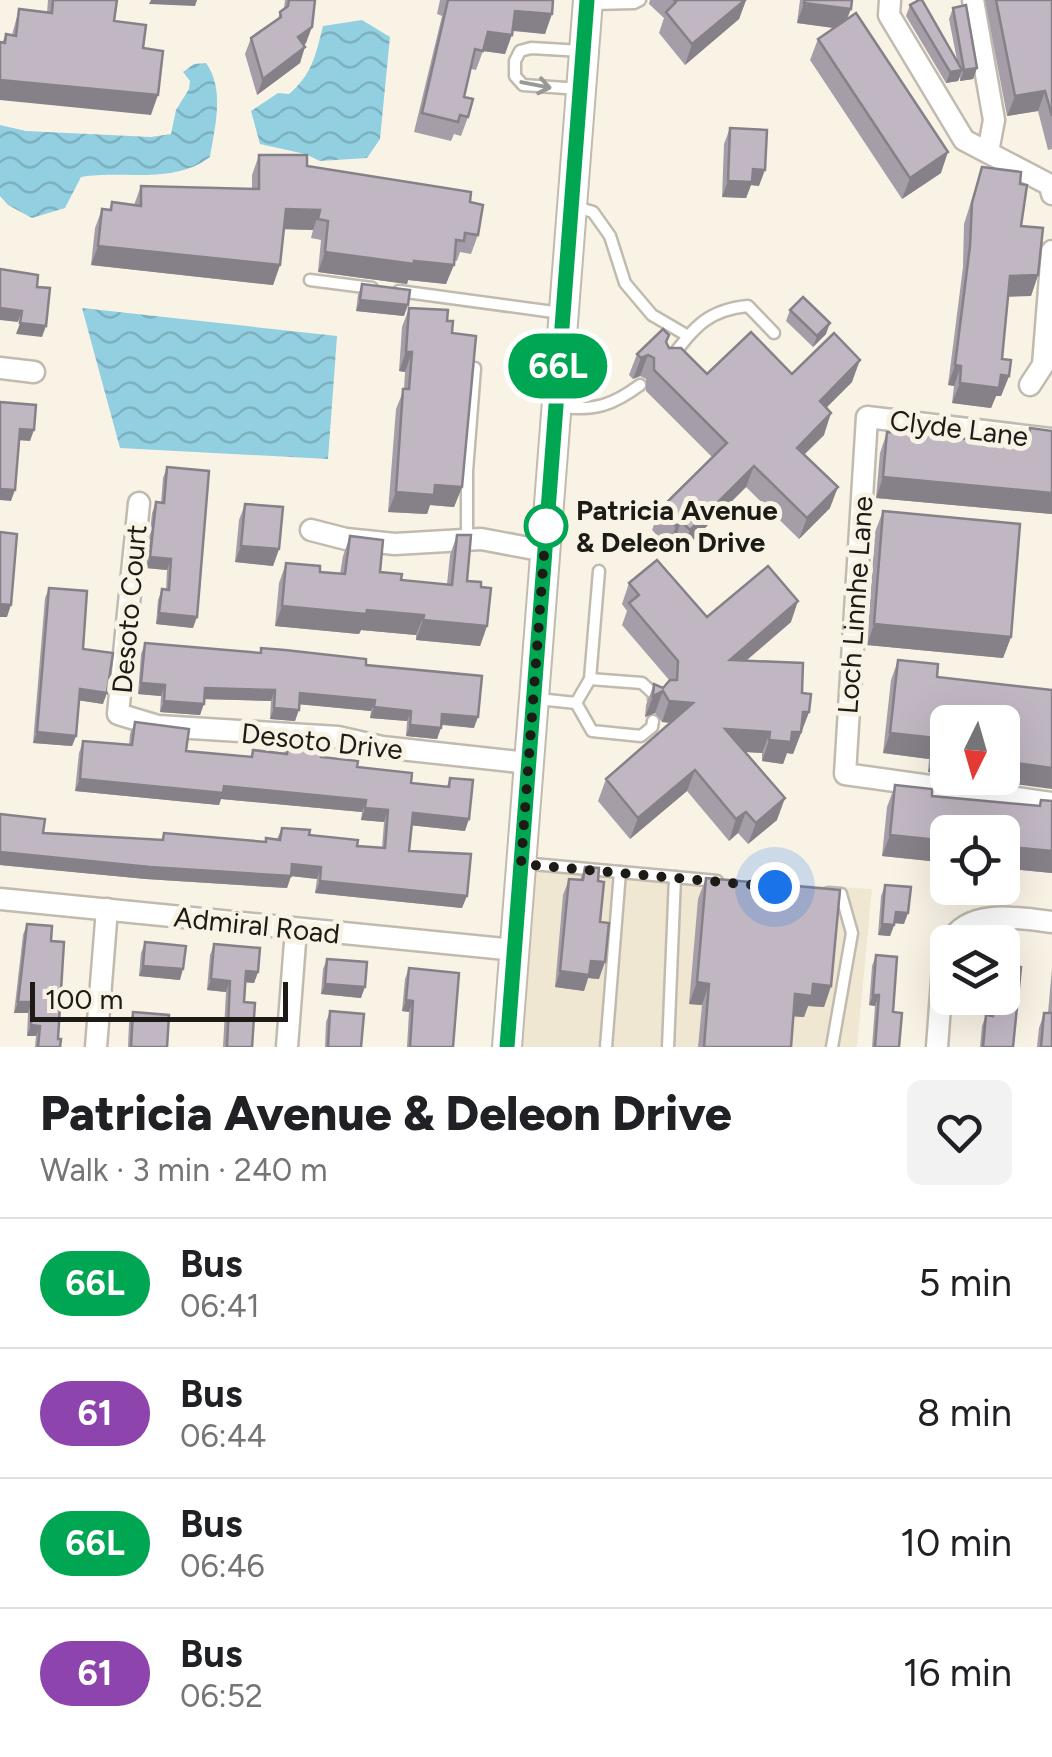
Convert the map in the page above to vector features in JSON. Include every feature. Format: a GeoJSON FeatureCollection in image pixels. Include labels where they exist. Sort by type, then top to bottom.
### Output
{"type":"FeatureCollection","features":[{"type":"Feature","properties":{"kind":"street"},"geometry":{"type":"LineString","coordinates":[[890,0],[889,15],[964,140],[1050,185],[1052,194]]}},
{"type":"Feature","properties":{"kind":"street"},"geometry":{"type":"LineString","coordinates":[[973,0],[994,120],[988,152]]}},
{"type":"Feature","properties":{"kind":"street"},"geometry":{"type":"LineString","coordinates":[[507,1047],[587,2]]}},
{"type":"Feature","properties":{"kind":"street"},"geometry":{"type":"LineString","coordinates":[[1030,386],[1044,364],[1052,251]]}},
{"type":"Feature","properties":{"kind":"street"},"geometry":{"type":"LineString","coordinates":[[0,368],[34,372]]}},
{"type":"Feature","properties":{"kind":"street","name":"Clyde Lane"},"geometry":{"type":"LineString","coordinates":[[867,417],[1052,439]]}},
{"type":"Feature","properties":{"kind":"street","name":"Loch Linnhe Lane"},"geometry":{"type":"LineString","coordinates":[[867,417],[844,774],[1052,803]]}},
{"type":"Feature","properties":{"kind":"street","name":"Desoto Court"},"geometry":{"type":"LineString","coordinates":[[118,714],[139,503]]}},
{"type":"Feature","properties":{"kind":"street"},"geometry":{"type":"LineString","coordinates":[[310,530],[346,539],[395,544],[481,539],[544,551]]}},
{"type":"Feature","properties":{"kind":"street","name":"Desoto Drive"},"geometry":{"type":"LineString","coordinates":[[118,714],[158,726],[338,737],[382,747],[528,763]]}},
{"type":"Feature","properties":{"kind":"street","name":"Admiral Road"},"geometry":{"type":"LineString","coordinates":[[0,898],[515,950]]}},
{"type":"Feature","properties":{"kind":"street"},"geometry":{"type":"LineString","coordinates":[[96,1047],[107,909]]}},
{"type":"Feature","properties":{"kind":"street"},"geometry":{"type":"LineString","coordinates":[[966,925],[992,918],[1052,922]]}},
{"type":"Feature","properties":{"kind":"street"},"geometry":{"type":"LineString","coordinates":[[287,1047],[296,929]]}},
{"type":"Feature","properties":{"kind":"street"},"geometry":{"type":"LineString","coordinates":[[937,1047],[940,1015]]}},
{"type":"Feature","properties":{"kind":"lane"},"geometry":{"type":"LineString","coordinates":[[587,2],[640,0]]}},
{"type":"Feature","properties":{"kind":"lane"},"geometry":{"type":"LineString","coordinates":[[580,89],[522,85],[515,76],[515,61],[520,51],[531,48],[584,51]]}},
{"type":"Feature","properties":{"kind":"lane"},"geometry":{"type":"LineString","coordinates":[[571,206],[594,212],[610,236],[626,282],[652,315],[688,336]]}},
{"type":"Feature","properties":{"kind":"lane"},"geometry":{"type":"LineString","coordinates":[[310,280],[562,314]]}},
{"type":"Feature","properties":{"kind":"lane"},"geometry":{"type":"LineString","coordinates":[[667,363],[688,336],[724,308],[748,306],[774,333]]}},
{"type":"Feature","properties":{"kind":"lane"},"geometry":{"type":"LineString","coordinates":[[468,540],[465,519],[475,368]]}},
{"type":"Feature","properties":{"kind":"lane"},"geometry":{"type":"LineString","coordinates":[[555,406],[600,408],[640,386]]}},
{"type":"Feature","properties":{"kind":"lane"},"geometry":{"type":"LineString","coordinates":[[576,703],[590,679],[599,571]]}},
{"type":"Feature","properties":{"kind":"lane"},"geometry":{"type":"LineString","coordinates":[[590,679],[642,683],[654,694],[654,701]]}},
{"type":"Feature","properties":{"kind":"lane"},"geometry":{"type":"LineString","coordinates":[[532,698],[576,703]]}},
{"type":"Feature","properties":{"kind":"lane"},"geometry":{"type":"LineString","coordinates":[[576,703],[592,731],[640,736],[652,726],[652,721]]}},
{"type":"Feature","properties":{"kind":"lane"},"geometry":{"type":"LineString","coordinates":[[521,864],[730,883]]}},
{"type":"Feature","properties":{"kind":"lane"},"geometry":{"type":"LineString","coordinates":[[606,1047],[620,872]]}},
{"type":"Feature","properties":{"kind":"lane"},"geometry":{"type":"LineString","coordinates":[[668,1047],[675,877]]}},
{"type":"Feature","properties":{"kind":"lane"},"geometry":{"type":"LineString","coordinates":[[823,892],[841,894],[852,933],[832,1047]]}},
{"type":"Feature","properties":{"kind":"shaded area"},"geometry":{"type":"Polygon","coordinates":[[[530,867],[872,889],[857,1047],[516,1047],[530,867]]]}},
{"type":"Feature","properties":{"kind":"water"},"geometry":{"type":"Polygon","coordinates":[[[362,20],[390,37],[380,139],[367,158],[320,161],[260,144],[251,111],[278,93],[289,94],[297,87],[312,63],[323,26],[362,20]]]}},
{"type":"Feature","properties":{"kind":"water"},"geometry":{"type":"Polygon","coordinates":[[[206,63],[217,96],[210,157],[196,166],[164,174],[81,177],[65,208],[32,218],[0,196],[0,125],[26,131],[151,137],[171,134],[176,110],[189,89],[190,81],[183,72],[194,64],[206,63]]]}},
{"type":"Feature","properties":{"kind":"water"},"geometry":{"type":"Polygon","coordinates":[[[82,308],[337,336],[328,459],[120,448],[82,308]]]}},
{"type":"Feature","properties":{"kind":"building"},"geometry":{"type":"Polygon","coordinates":[[[53,0],[117,0],[114,21],[146,25],[143,48],[163,51],[158,95],[0,80],[0,42],[5,43],[6,34],[16,36],[19,9],[52,13],[53,0]]]}},
{"type":"Feature","properties":{"kind":"building"},"geometry":{"type":"Polygon","coordinates":[[[289,0],[315,0],[312,27],[298,37],[305,47],[263,79],[251,38],[281,17],[280,12],[289,0]]]}},
{"type":"Feature","properties":{"kind":"building"},"geometry":{"type":"Polygon","coordinates":[[[448,0],[553,0],[552,14],[515,11],[512,35],[488,32],[483,51],[475,49],[464,97],[473,99],[468,117],[460,115],[458,122],[422,113],[448,0]]]}},
{"type":"Feature","properties":{"kind":"building"},"geometry":{"type":"Polygon","coordinates":[[[674,0],[745,0],[692,44],[666,12],[674,0]]]}},
{"type":"Feature","properties":{"kind":"building"},"geometry":{"type":"Polygon","coordinates":[[[852,0],[851,9],[804,3],[852,0]]]}},
{"type":"Feature","properties":{"kind":"building"},"geometry":{"type":"Polygon","coordinates":[[[919,0],[962,70],[950,72],[910,5],[919,0]]]}},
{"type":"Feature","properties":{"kind":"building"},"geometry":{"type":"Polygon","coordinates":[[[996,0],[1052,0],[1052,116],[1045,91],[1015,96],[996,0]]]}},
{"type":"Feature","properties":{"kind":"building"},"geometry":{"type":"Polygon","coordinates":[[[966,5],[977,68],[964,70],[953,8],[966,5]]]}},
{"type":"Feature","properties":{"kind":"building"},"geometry":{"type":"Polygon","coordinates":[[[856,13],[948,152],[910,178],[818,39],[856,13]]]}},
{"type":"Feature","properties":{"kind":"building"},"geometry":{"type":"Polygon","coordinates":[[[730,128],[767,130],[765,170],[753,169],[752,182],[728,181],[730,128]]]}},
{"type":"Feature","properties":{"kind":"building"},"geometry":{"type":"Polygon","coordinates":[[[259,155],[307,155],[307,166],[471,192],[470,202],[483,205],[478,235],[465,233],[464,241],[456,240],[454,265],[414,264],[325,252],[328,221],[318,219],[320,210],[286,209],[280,265],[98,246],[102,209],[111,210],[112,202],[141,206],[141,186],[259,189],[259,155]]]}},
{"type":"Feature","properties":{"kind":"building"},"geometry":{"type":"Polygon","coordinates":[[[982,167],[1021,172],[1020,184],[1027,185],[1021,226],[1043,228],[1038,275],[1010,276],[1002,359],[1011,360],[1009,376],[1001,375],[999,388],[960,383],[961,366],[955,365],[972,203],[982,167]]]}},
{"type":"Feature","properties":{"kind":"building"},"geometry":{"type":"Polygon","coordinates":[[[0,269],[38,275],[37,287],[50,288],[46,326],[20,323],[22,311],[0,308],[0,269]]]}},
{"type":"Feature","properties":{"kind":"building"},"geometry":{"type":"Polygon","coordinates":[[[362,284],[410,290],[408,305],[360,300],[362,284]]]}},
{"type":"Feature","properties":{"kind":"building"},"geometry":{"type":"Polygon","coordinates":[[[803,297],[830,323],[817,336],[790,310],[803,297]]]}},
{"type":"Feature","properties":{"kind":"building"},"geometry":{"type":"Polygon","coordinates":[[[409,308],[448,310],[447,321],[453,321],[452,333],[476,336],[462,487],[435,485],[434,495],[396,492],[403,389],[409,389],[412,352],[406,352],[409,308]]]}},
{"type":"Feature","properties":{"kind":"building"},"geometry":{"type":"Polygon","coordinates":[[[663,329],[669,335],[669,348],[681,348],[707,374],[751,332],[792,374],[834,333],[860,360],[820,401],[831,413],[797,448],[838,487],[807,518],[754,466],[690,530],[681,521],[676,526],[660,509],[727,443],[654,370],[654,358],[637,354],[663,329]]]}},
{"type":"Feature","properties":{"kind":"building"},"geometry":{"type":"Polygon","coordinates":[[[0,402],[36,405],[34,430],[20,429],[15,490],[0,489],[0,402]]]}},
{"type":"Feature","properties":{"kind":"building"},"geometry":{"type":"Polygon","coordinates":[[[1030,428],[1052,431],[1052,493],[883,477],[887,432],[1028,444],[1030,428]]]}},
{"type":"Feature","properties":{"kind":"building"},"geometry":{"type":"Polygon","coordinates":[[[167,467],[209,471],[197,617],[159,613],[162,589],[169,590],[171,559],[150,557],[156,502],[164,503],[167,467]]]}},
{"type":"Feature","properties":{"kind":"building"},"geometry":{"type":"Polygon","coordinates":[[[245,504],[283,507],[279,549],[241,546],[245,504]]]}},
{"type":"Feature","properties":{"kind":"building"},"geometry":{"type":"Polygon","coordinates":[[[883,511],[1020,524],[1011,637],[874,624],[883,511]]]}},
{"type":"Feature","properties":{"kind":"building"},"geometry":{"type":"Polygon","coordinates":[[[0,532],[17,534],[11,605],[0,604],[0,532]]]}},
{"type":"Feature","properties":{"kind":"building"},"geometry":{"type":"Polygon","coordinates":[[[457,535],[471,535],[467,581],[491,588],[487,626],[423,620],[424,615],[282,606],[286,563],[320,566],[320,572],[345,574],[350,536],[383,540],[380,572],[402,574],[401,580],[452,585],[457,535]]]}},
{"type":"Feature","properties":{"kind":"building"},"geometry":{"type":"Polygon","coordinates":[[[657,560],[707,617],[768,566],[798,601],[730,660],[803,663],[802,693],[811,694],[809,712],[803,712],[801,732],[792,732],[791,742],[769,740],[770,732],[725,729],[785,798],[756,823],[746,812],[736,819],[695,770],[638,818],[606,779],[693,703],[669,701],[663,691],[653,696],[654,684],[663,688],[670,680],[677,680],[678,661],[629,603],[639,595],[629,583],[657,560]]]}},
{"type":"Feature","properties":{"kind":"building"},"geometry":{"type":"Polygon","coordinates":[[[49,588],[87,591],[83,649],[113,653],[107,693],[80,689],[76,736],[37,732],[49,588]]]}},
{"type":"Feature","properties":{"kind":"building"},"geometry":{"type":"Polygon","coordinates":[[[145,643],[261,653],[261,648],[285,650],[366,659],[366,665],[482,676],[478,717],[442,714],[441,728],[410,725],[411,711],[374,707],[375,700],[300,693],[299,710],[274,708],[275,690],[205,688],[204,704],[164,701],[165,685],[141,683],[145,643]]]}},
{"type":"Feature","properties":{"kind":"building"},"geometry":{"type":"Polygon","coordinates":[[[898,660],[938,664],[937,677],[1052,690],[1052,768],[1020,764],[1020,705],[930,705],[930,737],[890,733],[898,660]]]}},
{"type":"Feature","properties":{"kind":"building"},"geometry":{"type":"Polygon","coordinates":[[[135,722],[189,729],[186,751],[252,757],[253,750],[287,754],[289,735],[323,738],[321,757],[358,761],[357,767],[412,773],[411,783],[449,787],[450,778],[473,780],[469,819],[413,813],[409,851],[471,854],[467,896],[320,881],[321,867],[292,864],[291,876],[0,852],[0,814],[45,819],[43,833],[163,840],[164,833],[266,842],[266,838],[280,840],[282,828],[358,840],[357,846],[385,848],[388,810],[365,808],[366,800],[224,786],[223,793],[80,779],[83,741],[132,745],[135,722]]]}},
{"type":"Feature","properties":{"kind":"building"},"geometry":{"type":"Polygon","coordinates":[[[895,785],[930,789],[932,796],[1040,806],[1041,800],[1052,801],[1052,851],[1020,848],[1020,815],[930,815],[930,839],[890,835],[895,785]]]}},
{"type":"Feature","properties":{"kind":"building"},"geometry":{"type":"Polygon","coordinates":[[[585,867],[599,868],[598,881],[604,882],[600,922],[609,923],[605,962],[591,961],[589,975],[560,971],[569,879],[583,880],[585,867]]]}},
{"type":"Feature","properties":{"kind":"building"},"geometry":{"type":"Polygon","coordinates":[[[706,878],[840,890],[831,986],[813,984],[812,996],[795,994],[791,1047],[704,1047],[709,984],[697,982],[706,878]]]}},
{"type":"Feature","properties":{"kind":"building"},"geometry":{"type":"Polygon","coordinates":[[[885,885],[911,887],[908,913],[896,912],[894,925],[882,924],[885,885]]]}},
{"type":"Feature","properties":{"kind":"building"},"geometry":{"type":"Polygon","coordinates":[[[27,924],[52,926],[51,941],[64,942],[60,1047],[38,1047],[40,1026],[31,1025],[32,1002],[18,1002],[27,924]]]}},
{"type":"Feature","properties":{"kind":"building"},"geometry":{"type":"Polygon","coordinates":[[[145,942],[186,946],[183,969],[143,966],[145,942]]]}},
{"type":"Feature","properties":{"kind":"building"},"geometry":{"type":"Polygon","coordinates":[[[214,944],[260,948],[258,972],[246,971],[244,1002],[255,1003],[252,1047],[227,1047],[230,981],[211,979],[214,944]]]}},
{"type":"Feature","properties":{"kind":"building"},"geometry":{"type":"Polygon","coordinates":[[[876,955],[897,957],[893,1012],[902,1013],[899,1047],[875,1047],[879,995],[873,995],[876,955]]]}},
{"type":"Feature","properties":{"kind":"building"},"geometry":{"type":"Polygon","coordinates":[[[327,959],[367,962],[365,987],[325,984],[327,959]]]}},
{"type":"Feature","properties":{"kind":"building"},"geometry":{"type":"Polygon","coordinates":[[[409,968],[459,973],[453,1047],[410,1047],[413,1001],[406,1000],[409,968]]]}},
{"type":"Feature","properties":{"kind":"building"},"geometry":{"type":"Polygon","coordinates":[[[330,1011],[364,1014],[361,1047],[328,1047],[330,1011]]]}},
{"type":"Feature","properties":{"kind":"building"},"geometry":{"type":"Polygon","coordinates":[[[133,1012],[169,1015],[167,1047],[131,1047],[133,1012]]]}},
{"type":"Feature","properties":{"kind":"building"},"geometry":{"type":"Polygon","coordinates":[[[1044,1013],[1052,1013],[1052,1047],[1041,1047],[1044,1013]]]}},
{"type":"Feature","properties":{"kind":"building"},"geometry":{"type":"Polygon","coordinates":[[[986,1015],[1016,1015],[1013,1047],[983,1047],[986,1015]]]}},
{"type":"Feature","properties":{"kind":"bus line","name":"66L"},"geometry":{"type":"LineString","coordinates":[[507,1047],[587,0]]}},
{"type":"Feature","properties":{"kind":"place","name":"Patricia Avenue & Deleon Drive"},"geometry":{"type":"Point","coordinates":[546,526]}},
{"type":"Feature","properties":{"kind":"route"},"geometry":{"type":"LineString","coordinates":[[546,526],[547,514],[521,864],[775,887]]}}]}
